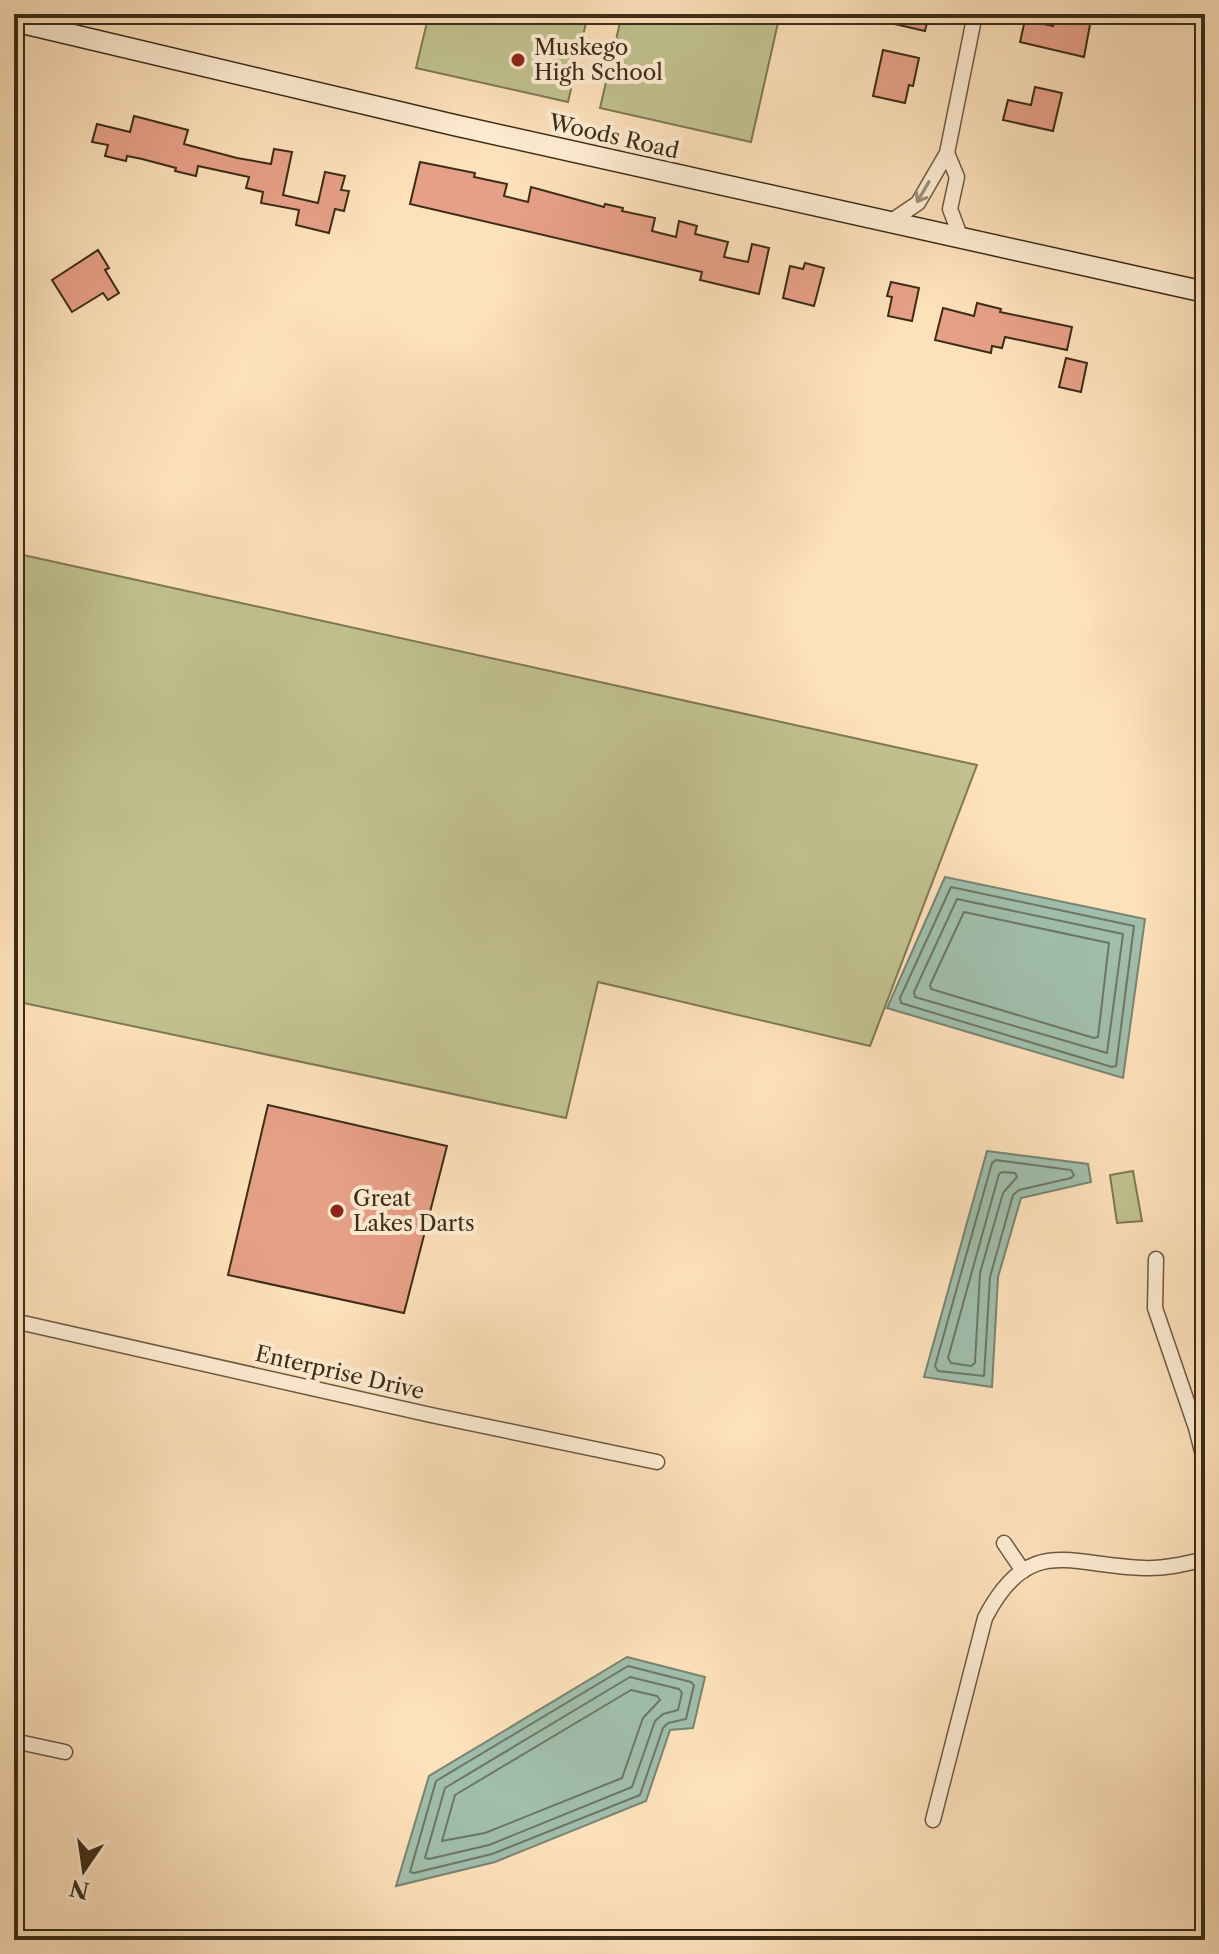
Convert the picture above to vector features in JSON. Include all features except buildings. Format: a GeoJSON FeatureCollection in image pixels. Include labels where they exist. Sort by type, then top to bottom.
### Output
{"type":"FeatureCollection","features":[{"type":"Feature","properties":{"kind":"street"},"geometry":{"type":"LineString","coordinates":[[890,222],[918,203],[947,153],[975,14]]}},
{"type":"Feature","properties":{"kind":"street","name":"Woods Road"},"geometry":{"type":"LineString","coordinates":[[14,21],[433,120],[1205,292]]}},
{"type":"Feature","properties":{"kind":"street"},"geometry":{"type":"LineString","coordinates":[[947,153],[957,177],[950,209],[961,238]]}},
{"type":"Feature","properties":{"kind":"street"},"geometry":{"type":"LineString","coordinates":[[1156,1259],[1155,1308],[1205,1463]]}},
{"type":"Feature","properties":{"kind":"street","name":"Enterprise Drive"},"geometry":{"type":"LineString","coordinates":[[14,1321],[453,1420],[657,1462]]}},
{"type":"Feature","properties":{"kind":"street"},"geometry":{"type":"LineString","coordinates":[[1004,1543],[1023,1571]]}},
{"type":"Feature","properties":{"kind":"street"},"geometry":{"type":"LineString","coordinates":[[933,1820],[985,1618],[996,1598],[1023,1571],[1034,1565],[1063,1559],[1161,1568],[1205,1559]]}},
{"type":"Feature","properties":{"kind":"street"},"geometry":{"type":"LineString","coordinates":[[14,1741],[65,1752]]}},
{"type":"Feature","properties":{"kind":"green space"},"geometry":{"type":"Polygon","coordinates":[[[429,14],[588,14],[568,102],[416,68],[429,14]]]}},
{"type":"Feature","properties":{"kind":"green space"},"geometry":{"type":"Polygon","coordinates":[[[622,14],[780,14],[751,142],[600,108],[622,14]]]}},
{"type":"Feature","properties":{"kind":"green space"},"geometry":{"type":"Polygon","coordinates":[[[14,553],[977,765],[870,1046],[598,982],[566,1118],[14,1001],[14,553]]]}},
{"type":"Feature","properties":{"kind":"green space"},"geometry":{"type":"Polygon","coordinates":[[[1133,1171],[1142,1221],[1117,1223],[1110,1175],[1133,1171]]]}},
{"type":"Feature","properties":{"kind":"water"},"geometry":{"type":"Polygon","coordinates":[[[945,877],[1145,919],[1123,1078],[887,1008],[945,877]]]}},
{"type":"Feature","properties":{"kind":"water"},"geometry":{"type":"Polygon","coordinates":[[[987,1151],[1088,1164],[1091,1182],[1021,1198],[998,1277],[992,1387],[924,1377],[987,1151]]]}},
{"type":"Feature","properties":{"kind":"water"},"geometry":{"type":"Polygon","coordinates":[[[627,1657],[705,1677],[693,1728],[670,1730],[646,1801],[495,1862],[396,1886],[429,1776],[627,1657]]]}},
{"type":"Feature","properties":{"kind":"place","name":"Muskego High School"},"geometry":{"type":"Point","coordinates":[518,60]}},
{"type":"Feature","properties":{"kind":"place","name":"Great Lakes Darts"},"geometry":{"type":"Point","coordinates":[337,1211]}}]}
